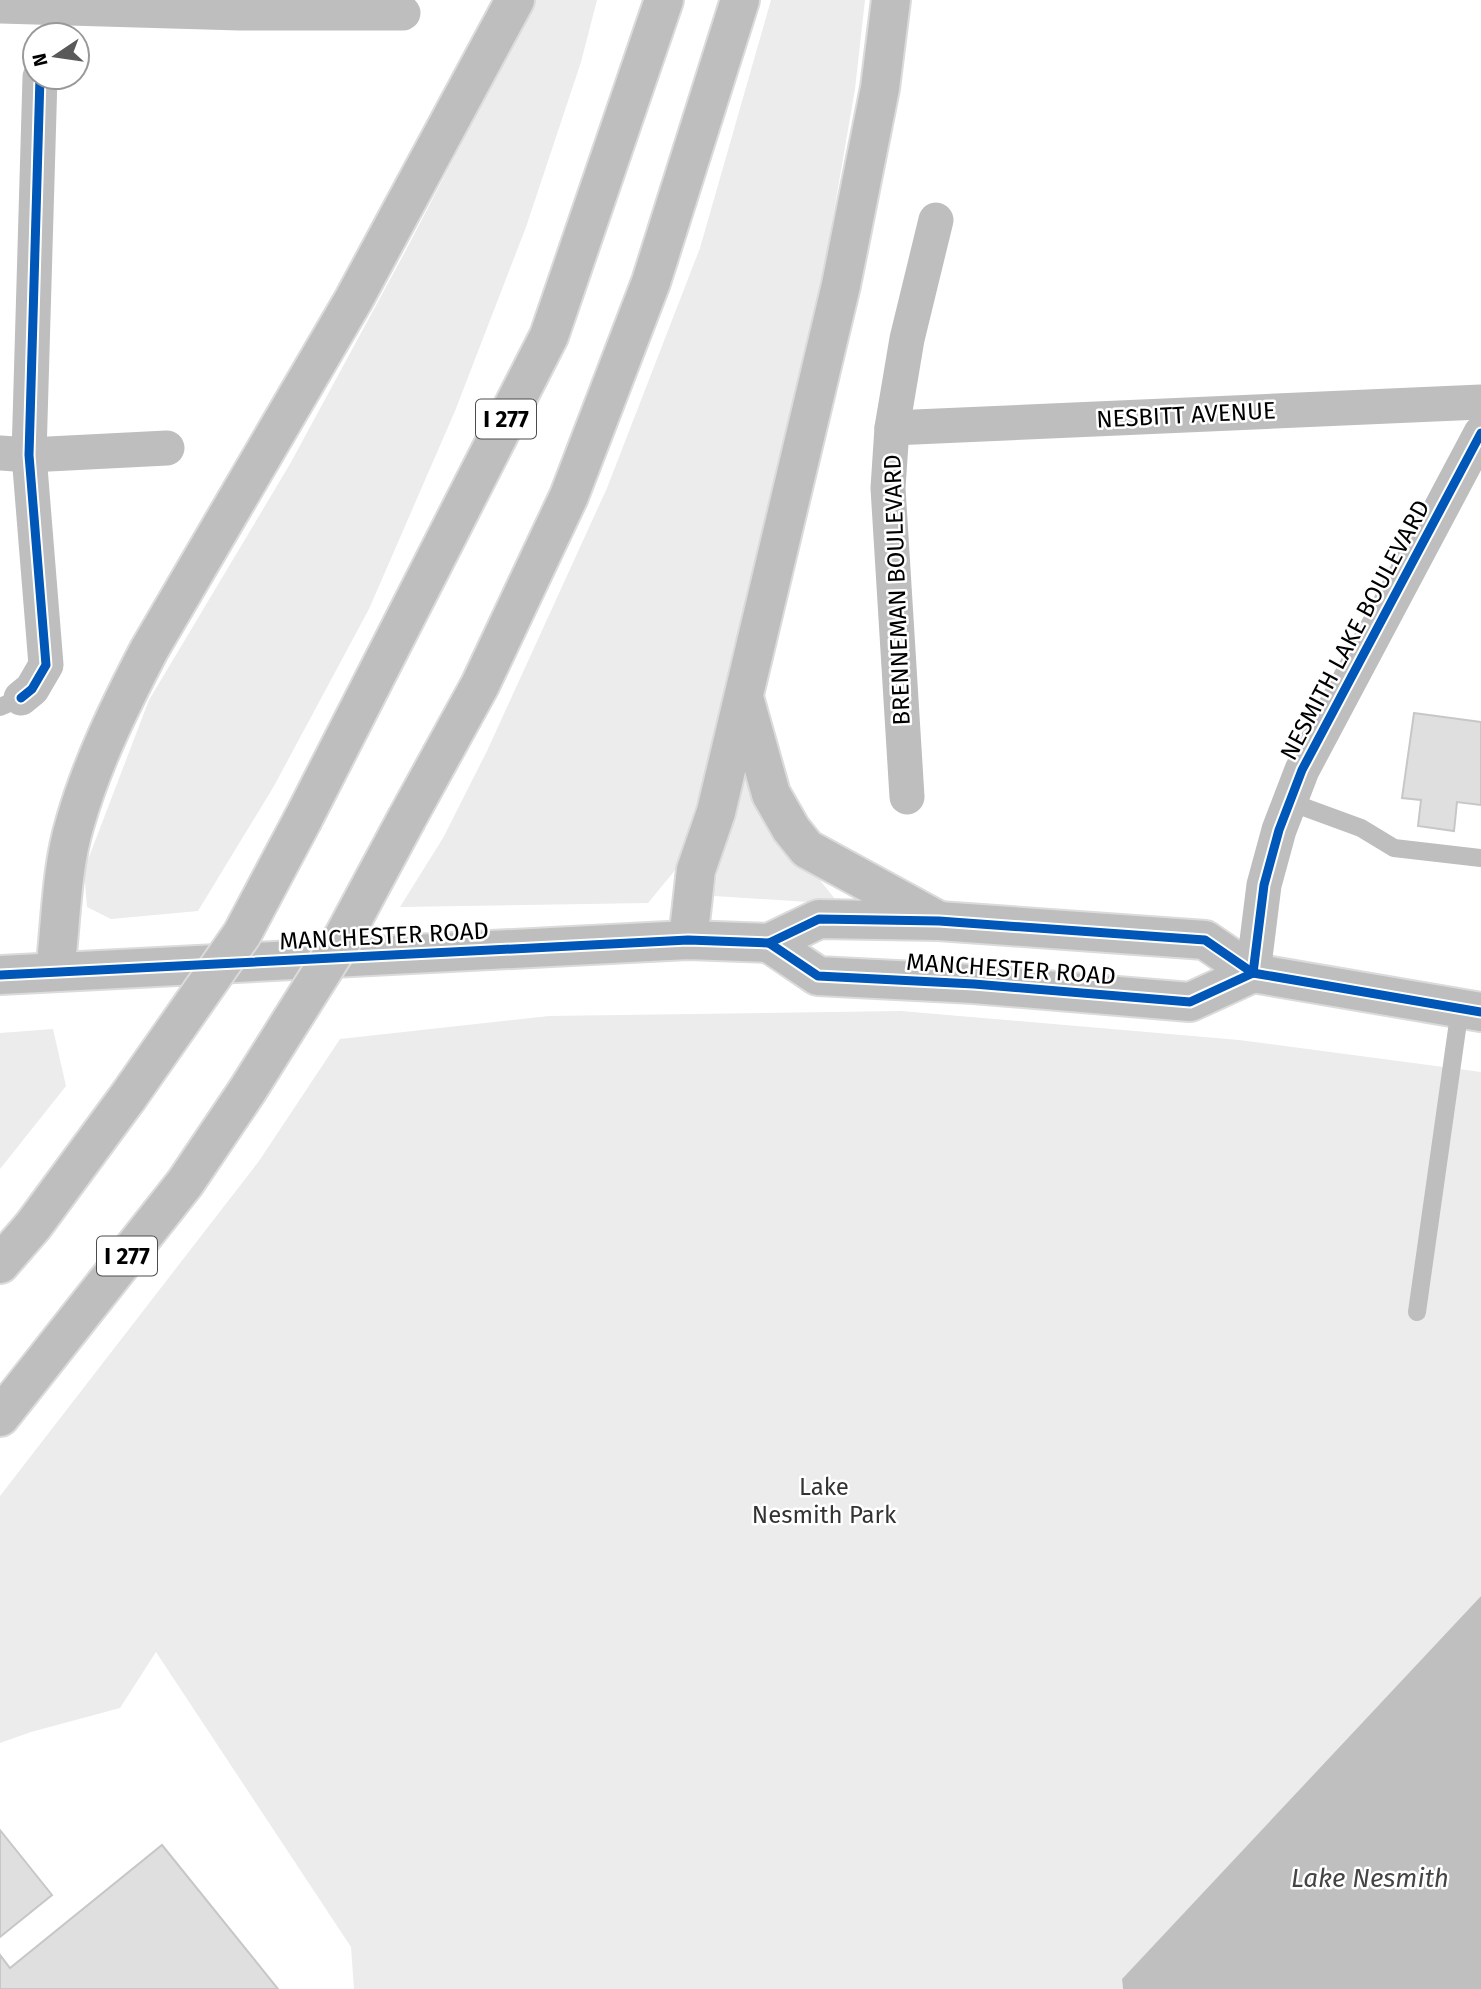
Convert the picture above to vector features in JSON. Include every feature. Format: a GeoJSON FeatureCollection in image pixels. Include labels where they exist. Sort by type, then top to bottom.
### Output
{"type":"FeatureCollection","features":[{"type":"Feature","properties":{"kind":"main road"},"geometry":{"type":"LineString","coordinates":[[55,972],[74,824],[123,702],[149,650],[354,299],[515,0]]}},
{"type":"Feature","properties":{"kind":"main road","name":"I 277"},"geometry":{"type":"LineString","coordinates":[[0,1264],[33,1226],[128,1097],[242,934],[303,819],[549,336],[664,0]]}},
{"type":"Feature","properties":{"kind":"main road","name":"I 277"},"geometry":{"type":"LineString","coordinates":[[0,1417],[185,1183],[247,1091],[340,943],[480,685],[569,496],[651,282],[740,0]]}},
{"type":"Feature","properties":{"kind":"main road"},"geometry":{"type":"LineString","coordinates":[[688,940],[696,870],[716,812],[841,285],[880,88],[891,0]]}},
{"type":"Feature","properties":{"kind":"main road"},"geometry":{"type":"LineString","coordinates":[[744,698],[771,794],[790,829],[807,849],[939,921]]}},
{"type":"Feature","properties":{"kind":"main road","name":"MANCHESTER ROAD"},"geometry":{"type":"LineString","coordinates":[[0,975],[688,940],[769,943],[819,919],[939,921],[1205,940],[1253,973],[1470,1010]]}},
{"type":"Feature","properties":{"kind":"main road","name":"MANCHESTER ROAD"},"geometry":{"type":"LineString","coordinates":[[769,943],[818,976],[974,984],[1190,1002],[1253,973]]}},
{"type":"Feature","properties":{"kind":"street"},"geometry":{"type":"LineString","coordinates":[[0,6],[42,14],[403,13]]}},
{"type":"Feature","properties":{"kind":"street"},"geometry":{"type":"LineString","coordinates":[[10,703],[32,689],[46,665],[14,454],[39,91]]}},
{"type":"Feature","properties":{"kind":"street","name":"BRENNEMAN BOULEVARD"},"geometry":{"type":"LineString","coordinates":[[907,797],[888,488],[892,428],[907,339],[936,220]]}},
{"type":"Feature","properties":{"kind":"street","name":"NESBITT AVENUE"},"geometry":{"type":"LineString","coordinates":[[892,428],[1481,402]]}},
{"type":"Feature","properties":{"kind":"street","name":"NESMITH LAKE BOULEVARD"},"geometry":{"type":"LineString","coordinates":[[1253,973],[1264,885],[1302,770],[1481,433]]}},
{"type":"Feature","properties":{"kind":"street"},"geometry":{"type":"LineString","coordinates":[[14,454],[167,448]]}},
{"type":"Feature","properties":{"kind":"lane"},"geometry":{"type":"LineString","coordinates":[[1290,803],[1361,828],[1394,848],[1481,858]]}},
{"type":"Feature","properties":{"kind":"lane"},"geometry":{"type":"LineString","coordinates":[[1417,1312],[1470,1010]]}},
{"type":"Feature","properties":{"kind":"green space"},"geometry":{"type":"Polygon","coordinates":[[[536,0],[597,0],[581,62],[526,227],[455,411],[369,609],[274,786],[198,911],[111,919],[87,907],[84,870],[149,700],[290,464],[406,250],[536,0]]]}},
{"type":"Feature","properties":{"kind":"green space"},"geometry":{"type":"Polygon","coordinates":[[[771,0],[865,0],[855,89],[816,316],[724,689],[710,781],[690,852],[648,903],[400,907],[443,838],[487,751],[607,488],[700,248],[771,0]]]}},
{"type":"Feature","properties":{"kind":"green space"},"geometry":{"type":"Polygon","coordinates":[[[745,774],[770,826],[797,863],[819,879],[839,904],[714,896],[719,860],[737,781],[745,774]]]}},
{"type":"Feature","properties":{"kind":"green space","name":"Lake Nesmith Park"},"geometry":{"type":"Polygon","coordinates":[[[901,1011],[1239,1040],[1481,1072],[1481,1596],[1122,1979],[1123,1989],[354,1989],[351,1947],[156,1652],[120,1708],[0,1743],[0,1496],[259,1161],[340,1039],[549,1016],[901,1011]]]}},
{"type":"Feature","properties":{"kind":"green space"},"geometry":{"type":"Polygon","coordinates":[[[53,1029],[66,1086],[0,1169],[0,1033],[53,1029]]]}},
{"type":"Feature","properties":{"kind":"water","name":"Lake Nesmith"},"geometry":{"type":"Polygon","coordinates":[[[1481,1596],[1481,1989],[1123,1989],[1122,1979],[1481,1596]]]}},
{"type":"Feature","properties":{"kind":"building"},"geometry":{"type":"Polygon","coordinates":[[[1414,713],[1481,722],[1481,805],[1457,802],[1454,831],[1418,826],[1421,800],[1402,798],[1414,713]]]}},
{"type":"Feature","properties":{"kind":"building"},"geometry":{"type":"Polygon","coordinates":[[[0,1830],[52,1895],[0,1937],[0,1830]]]}},
{"type":"Feature","properties":{"kind":"building"},"geometry":{"type":"Polygon","coordinates":[[[162,1845],[278,1989],[0,1989],[0,1955],[10,1968],[162,1845]]]}},
{"type":"Feature","properties":{"kind":"cycle path"},"geometry":{"type":"LineString","coordinates":[[21,698],[32,689],[46,665],[29,455],[40,91]]}},
{"type":"Feature","properties":{"kind":"cycle path"},"geometry":{"type":"LineString","coordinates":[[1253,973],[1264,885],[1279,830],[1302,770],[1481,433]]}},
{"type":"Feature","properties":{"kind":"cycle path"},"geometry":{"type":"LineString","coordinates":[[0,975],[688,940],[769,943],[819,919],[939,921],[1205,940],[1253,973],[1481,1012]]}},
{"type":"Feature","properties":{"kind":"cycle path"},"geometry":{"type":"LineString","coordinates":[[769,943],[818,976],[974,984],[1190,1002],[1253,973]]}}]}
